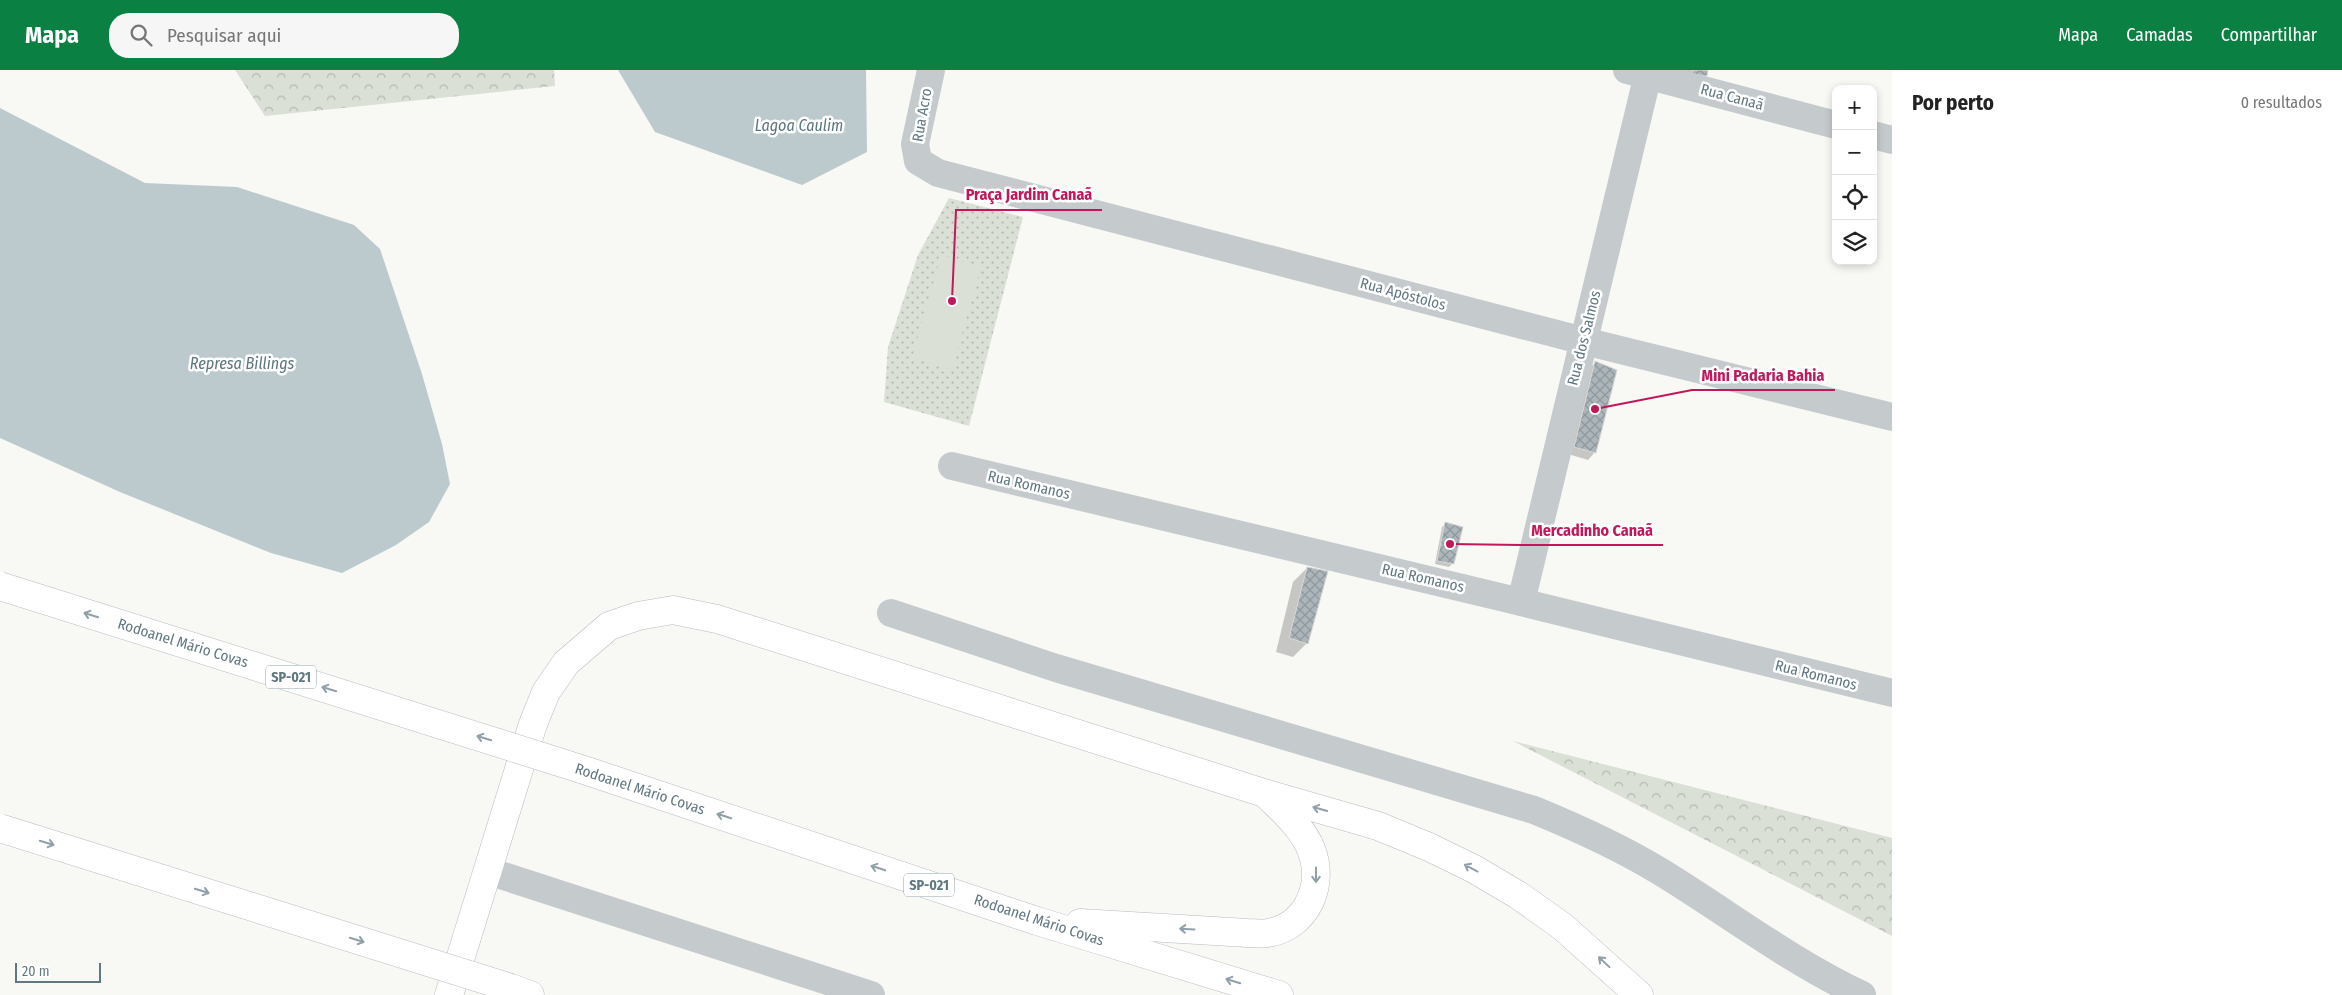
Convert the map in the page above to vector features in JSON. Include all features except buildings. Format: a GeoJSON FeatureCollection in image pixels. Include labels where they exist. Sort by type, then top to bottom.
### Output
{"type":"FeatureCollection","features":[{"type":"Feature","properties":{"kind":"highway","name":"Rodoanel Mário Covas"},"geometry":{"type":"LineString","coordinates":[[0,586],[581,769],[1037,921],[1279,995]]}},
{"type":"Feature","properties":{"kind":"highway"},"geometry":{"type":"LineString","coordinates":[[449,995],[533,724],[546,692],[566,663],[609,626],[638,616],[673,610],[717,618],[1264,793],[1378,826],[1429,847],[1518,895],[1563,927],[1639,995]]}},
{"type":"Feature","properties":{"kind":"highway"},"geometry":{"type":"LineString","coordinates":[[1037,921],[1248,933],[1268,933],[1286,926],[1303,912],[1314,894],[1318,873],[1311,848],[1295,823],[1264,793]]}},
{"type":"Feature","properties":{"kind":"highway"},"geometry":{"type":"LineString","coordinates":[[0,828],[521,992]]}},
{"type":"Feature","properties":{"kind":"street","name":"Rua Acro"},"geometry":{"type":"LineString","coordinates":[[918,161],[915,144],[931,70]]}},
{"type":"Feature","properties":{"kind":"street","name":"Rua Canaã"},"geometry":{"type":"LineString","coordinates":[[1641,72],[1832,124]]}},
{"type":"Feature","properties":{"kind":"street","name":"Rua dos Salmos"},"geometry":{"type":"LineString","coordinates":[[1521,602],[1584,341],[1641,72]]}},
{"type":"Feature","properties":{"kind":"street"},"geometry":{"type":"LineString","coordinates":[[1877,136],[1892,140]]}},
{"type":"Feature","properties":{"kind":"street","name":"Rua Apóstolos"},"geometry":{"type":"LineString","coordinates":[[918,161],[938,173],[1584,341],[1892,418]]}},
{"type":"Feature","properties":{"kind":"street","name":"Rua Romanos"},"geometry":{"type":"LineString","coordinates":[[952,466],[1521,602],[1892,694]]}},
{"type":"Feature","properties":{"kind":"street"},"geometry":{"type":"LineString","coordinates":[[891,613],[1056,668],[1534,810],[1599,836],[1660,872],[1776,949],[1828,979],[1862,995]]}},
{"type":"Feature","properties":{"kind":"street"},"geometry":{"type":"LineString","coordinates":[[488,871],[871,995]]}},
{"type":"Feature","properties":{"kind":"green space"},"geometry":{"type":"Polygon","coordinates":[[[235,70],[554,70],[555,86],[265,116],[235,70]]]}},
{"type":"Feature","properties":{"kind":"green space"},"geometry":{"type":"Polygon","coordinates":[[[949,198],[1023,217],[969,426],[884,402],[888,347],[918,255],[949,198]]]}},
{"type":"Feature","properties":{"kind":"green space"},"geometry":{"type":"Polygon","coordinates":[[[941,255],[981,267],[952,370],[912,357],[941,255]]]}},
{"type":"Feature","properties":{"kind":"green space"},"geometry":{"type":"Polygon","coordinates":[[[1513,741],[1892,838],[1892,936],[1513,741]]]}},
{"type":"Feature","properties":{"kind":"water","name":"Lagoa Caulim"},"geometry":{"type":"Polygon","coordinates":[[[618,70],[866,70],[867,152],[802,185],[655,132],[618,70]]]}},
{"type":"Feature","properties":{"kind":"water","name":"Represa Billings"},"geometry":{"type":"Polygon","coordinates":[[[0,108],[145,183],[237,187],[354,225],[380,249],[422,374],[442,444],[450,484],[429,522],[396,545],[342,573],[271,553],[120,492],[0,438],[0,108]]]}},
{"type":"Feature","properties":{"kind":"place","name":"Praça Jardim Canaã"},"geometry":{"type":"Point","coordinates":[952,301]}},
{"type":"Feature","properties":{"kind":"place","name":"Mini Padaria Bahia"},"geometry":{"type":"Point","coordinates":[1595,409]}},
{"type":"Feature","properties":{"kind":"place","name":"Mercadinho Canaã"},"geometry":{"type":"Point","coordinates":[1450,544]}}]}
